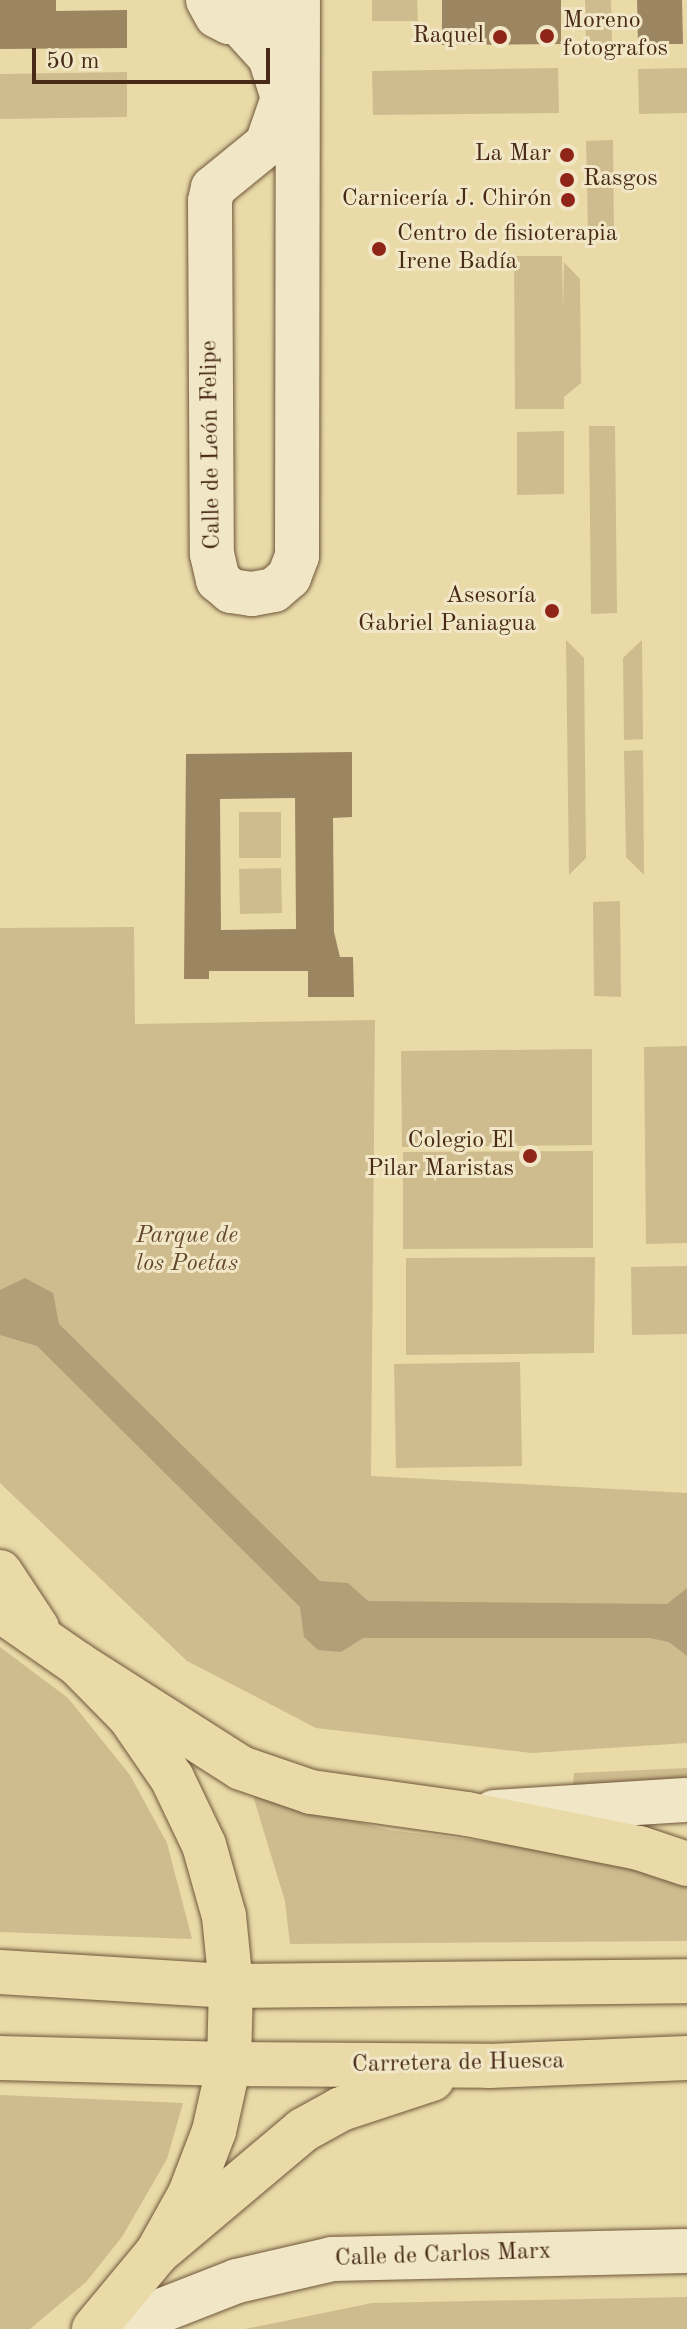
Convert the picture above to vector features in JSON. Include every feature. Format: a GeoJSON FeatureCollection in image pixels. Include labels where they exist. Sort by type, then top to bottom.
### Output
{"type":"FeatureCollection","features":[{"type":"Feature","properties":{"kind":"main road"},"geometry":{"type":"LineString","coordinates":[[0,1572],[40,1634]]}},
{"type":"Feature","properties":{"kind":"main road"},"geometry":{"type":"LineString","coordinates":[[0,1610],[241,1768],[311,1792],[467,1814],[639,1848],[687,1864]]}},
{"type":"Feature","properties":{"kind":"main road"},"geometry":{"type":"LineString","coordinates":[[78,1664],[130,1717],[172,1778],[204,1845],[220,1902],[231,1986],[229,2064],[214,2131],[190,2194],[157,2253]]}},
{"type":"Feature","properties":{"kind":"main road"},"geometry":{"type":"LineString","coordinates":[[0,1972],[231,1986],[687,1981]]}},
{"type":"Feature","properties":{"kind":"main road","name":"Carretera de Huesca"},"geometry":{"type":"LineString","coordinates":[[0,2058],[489,2066],[687,2058]]}},
{"type":"Feature","properties":{"kind":"main road"},"geometry":{"type":"LineString","coordinates":[[94,2329],[157,2253],[303,2130],[402,2085],[489,2066]]}},
{"type":"Feature","properties":{"kind":"street","name":"Calle de León Felipe"},"geometry":{"type":"LineString","coordinates":[[223,11],[269,15],[283,0]]}},
{"type":"Feature","properties":{"kind":"street","name":"Calle de León Felipe"},"geometry":{"type":"LineString","coordinates":[[223,11],[270,57],[283,98],[275,133],[236,172],[213,188],[210,201],[212,554],[218,580],[231,591],[274,590],[289,577],[297,556],[294,219],[298,0]]}},
{"type":"Feature","properties":{"kind":"street","name":"Calle de León Felipe"},"geometry":{"type":"LineString","coordinates":[[236,172],[255,173],[276,186],[294,219]]}},
{"type":"Feature","properties":{"kind":"street"},"geometry":{"type":"LineString","coordinates":[[467,1814],[687,1800]]}},
{"type":"Feature","properties":{"kind":"street","name":"Calle de Carlos Marx"},"geometry":{"type":"LineString","coordinates":[[114,2329],[237,2281],[332,2259],[687,2251]]}},
{"type":"Feature","properties":{"kind":"green space"},"geometry":{"type":"Polygon","coordinates":[[[372,0],[417,0],[418,21],[372,21],[372,0]]]}},
{"type":"Feature","properties":{"kind":"green space"},"geometry":{"type":"Polygon","coordinates":[[[585,0],[611,0],[612,43],[586,44],[585,0]]]}},
{"type":"Feature","properties":{"kind":"green space"},"geometry":{"type":"Polygon","coordinates":[[[558,68],[559,113],[373,115],[372,71],[558,68]]]}},
{"type":"Feature","properties":{"kind":"green space"},"geometry":{"type":"Polygon","coordinates":[[[687,68],[687,113],[639,114],[638,69],[687,68]]]}},
{"type":"Feature","properties":{"kind":"green space"},"geometry":{"type":"Polygon","coordinates":[[[127,72],[127,117],[0,119],[0,74],[127,72]]]}},
{"type":"Feature","properties":{"kind":"green space"},"geometry":{"type":"Polygon","coordinates":[[[613,140],[614,233],[588,233],[586,141],[613,140]]]}},
{"type":"Feature","properties":{"kind":"green space"},"geometry":{"type":"Polygon","coordinates":[[[514,256],[562,256],[563,311],[564,262],[580,279],[581,383],[564,397],[564,409],[515,409],[514,256]]]}},
{"type":"Feature","properties":{"kind":"green space"},"geometry":{"type":"Polygon","coordinates":[[[589,426],[615,426],[617,613],[591,614],[589,426]]]}},
{"type":"Feature","properties":{"kind":"green space"},"geometry":{"type":"Polygon","coordinates":[[[564,431],[564,494],[517,495],[517,432],[564,431]]]}},
{"type":"Feature","properties":{"kind":"green space"},"geometry":{"type":"Polygon","coordinates":[[[566,640],[584,658],[586,858],[569,875],[566,640]]]}},
{"type":"Feature","properties":{"kind":"green space"},"geometry":{"type":"Polygon","coordinates":[[[642,640],[643,739],[624,740],[623,658],[642,640]]]}},
{"type":"Feature","properties":{"kind":"green space"},"geometry":{"type":"Polygon","coordinates":[[[643,750],[644,875],[626,857],[624,751],[643,750]]]}},
{"type":"Feature","properties":{"kind":"green space"},"geometry":{"type":"Polygon","coordinates":[[[239,812],[281,812],[281,858],[239,858],[239,812]]]}},
{"type":"Feature","properties":{"kind":"green space"},"geometry":{"type":"Polygon","coordinates":[[[281,868],[282,913],[240,914],[239,869],[281,868]]]}},
{"type":"Feature","properties":{"kind":"green space"},"geometry":{"type":"Polygon","coordinates":[[[620,901],[621,997],[594,996],[593,902],[620,901]]]}},
{"type":"Feature","properties":{"kind":"green space","name":"Parque de los Poetas"},"geometry":{"type":"Polygon","coordinates":[[[134,927],[135,1024],[375,1020],[371,1476],[687,1493],[687,1743],[532,1753],[316,1728],[187,1661],[0,1483],[0,928],[134,927]]]}},
{"type":"Feature","properties":{"kind":"green space"},"geometry":{"type":"Polygon","coordinates":[[[687,1046],[687,1243],[646,1244],[644,1047],[687,1046]]]}},
{"type":"Feature","properties":{"kind":"green space"},"geometry":{"type":"Polygon","coordinates":[[[592,1049],[592,1145],[402,1147],[401,1051],[592,1049]]]}},
{"type":"Feature","properties":{"kind":"green space"},"geometry":{"type":"Polygon","coordinates":[[[593,1151],[593,1248],[403,1249],[403,1152],[593,1151]]]}},
{"type":"Feature","properties":{"kind":"green space"},"geometry":{"type":"Polygon","coordinates":[[[595,1257],[594,1353],[406,1355],[406,1258],[595,1257]]]}},
{"type":"Feature","properties":{"kind":"green space"},"geometry":{"type":"Polygon","coordinates":[[[687,1266],[687,1334],[632,1335],[631,1267],[687,1266]]]}},
{"type":"Feature","properties":{"kind":"green space"},"geometry":{"type":"Polygon","coordinates":[[[520,1362],[522,1466],[396,1468],[394,1364],[520,1362]]]}},
{"type":"Feature","properties":{"kind":"green space"},"geometry":{"type":"Polygon","coordinates":[[[0,1647],[68,1698],[130,1775],[167,1843],[192,1939],[0,1932],[0,1647]]]}},
{"type":"Feature","properties":{"kind":"green space"},"geometry":{"type":"Polygon","coordinates":[[[687,1768],[687,1782],[573,1786],[574,1773],[687,1768]]]}},
{"type":"Feature","properties":{"kind":"green space"},"geometry":{"type":"Polygon","coordinates":[[[253,1796],[389,1830],[539,1848],[687,1881],[687,1941],[290,1944],[285,1901],[253,1796]]]}},
{"type":"Feature","properties":{"kind":"green space"},"geometry":{"type":"Polygon","coordinates":[[[0,2095],[183,2103],[167,2159],[122,2237],[86,2282],[30,2329],[0,2329],[0,2095]]]}},
{"type":"Feature","properties":{"kind":"green space"},"geometry":{"type":"Polygon","coordinates":[[[687,2297],[687,2329],[245,2329],[372,2303],[687,2297]]]}},
{"type":"Feature","properties":{"kind":"shaded area"},"geometry":{"type":"Polygon","coordinates":[[[25,1278],[53,1293],[59,1324],[320,1581],[348,1583],[368,1601],[667,1604],[687,1588],[687,1656],[669,1642],[650,1638],[363,1638],[341,1652],[318,1650],[304,1637],[300,1607],[37,1346],[0,1335],[0,1290],[25,1278]]]}},
{"type":"Feature","properties":{"kind":"building"},"geometry":{"type":"Polygon","coordinates":[[[0,0],[56,0],[56,11],[127,10],[127,48],[0,49],[0,0]]]}},
{"type":"Feature","properties":{"kind":"building"},"geometry":{"type":"Polygon","coordinates":[[[442,0],[561,0],[561,44],[442,45],[442,0]]]}},
{"type":"Feature","properties":{"kind":"building"},"geometry":{"type":"Polygon","coordinates":[[[637,0],[682,0],[683,44],[638,44],[637,0]]]}},
{"type":"Feature","properties":{"kind":"building"},"geometry":{"type":"Polygon","coordinates":[[[352,752],[352,817],[333,818],[334,932],[340,957],[353,957],[354,997],[308,997],[308,971],[209,971],[209,979],[184,979],[186,754],[352,752]],[[295,798],[220,799],[221,930],[296,929],[295,798]]]}},
{"type":"Feature","properties":{"kind":"place","name":"Moreno fotografos"},"geometry":{"type":"Point","coordinates":[547,36]}},
{"type":"Feature","properties":{"kind":"place","name":"Raquel"},"geometry":{"type":"Point","coordinates":[500,37]}},
{"type":"Feature","properties":{"kind":"place","name":"La Mar"},"geometry":{"type":"Point","coordinates":[567,155]}},
{"type":"Feature","properties":{"kind":"place","name":"Rasgos"},"geometry":{"type":"Point","coordinates":[567,180]}},
{"type":"Feature","properties":{"kind":"place","name":"Carnicería J. Chirón"},"geometry":{"type":"Point","coordinates":[568,200]}},
{"type":"Feature","properties":{"kind":"place","name":"Centro de fisioterapia Irene Badía"},"geometry":{"type":"Point","coordinates":[379,249]}},
{"type":"Feature","properties":{"kind":"place","name":"Asesoría Gabriel Paniagua"},"geometry":{"type":"Point","coordinates":[552,611]}},
{"type":"Feature","properties":{"kind":"place","name":"Colegio El Pilar Maristas"},"geometry":{"type":"Point","coordinates":[530,1156]}}]}
